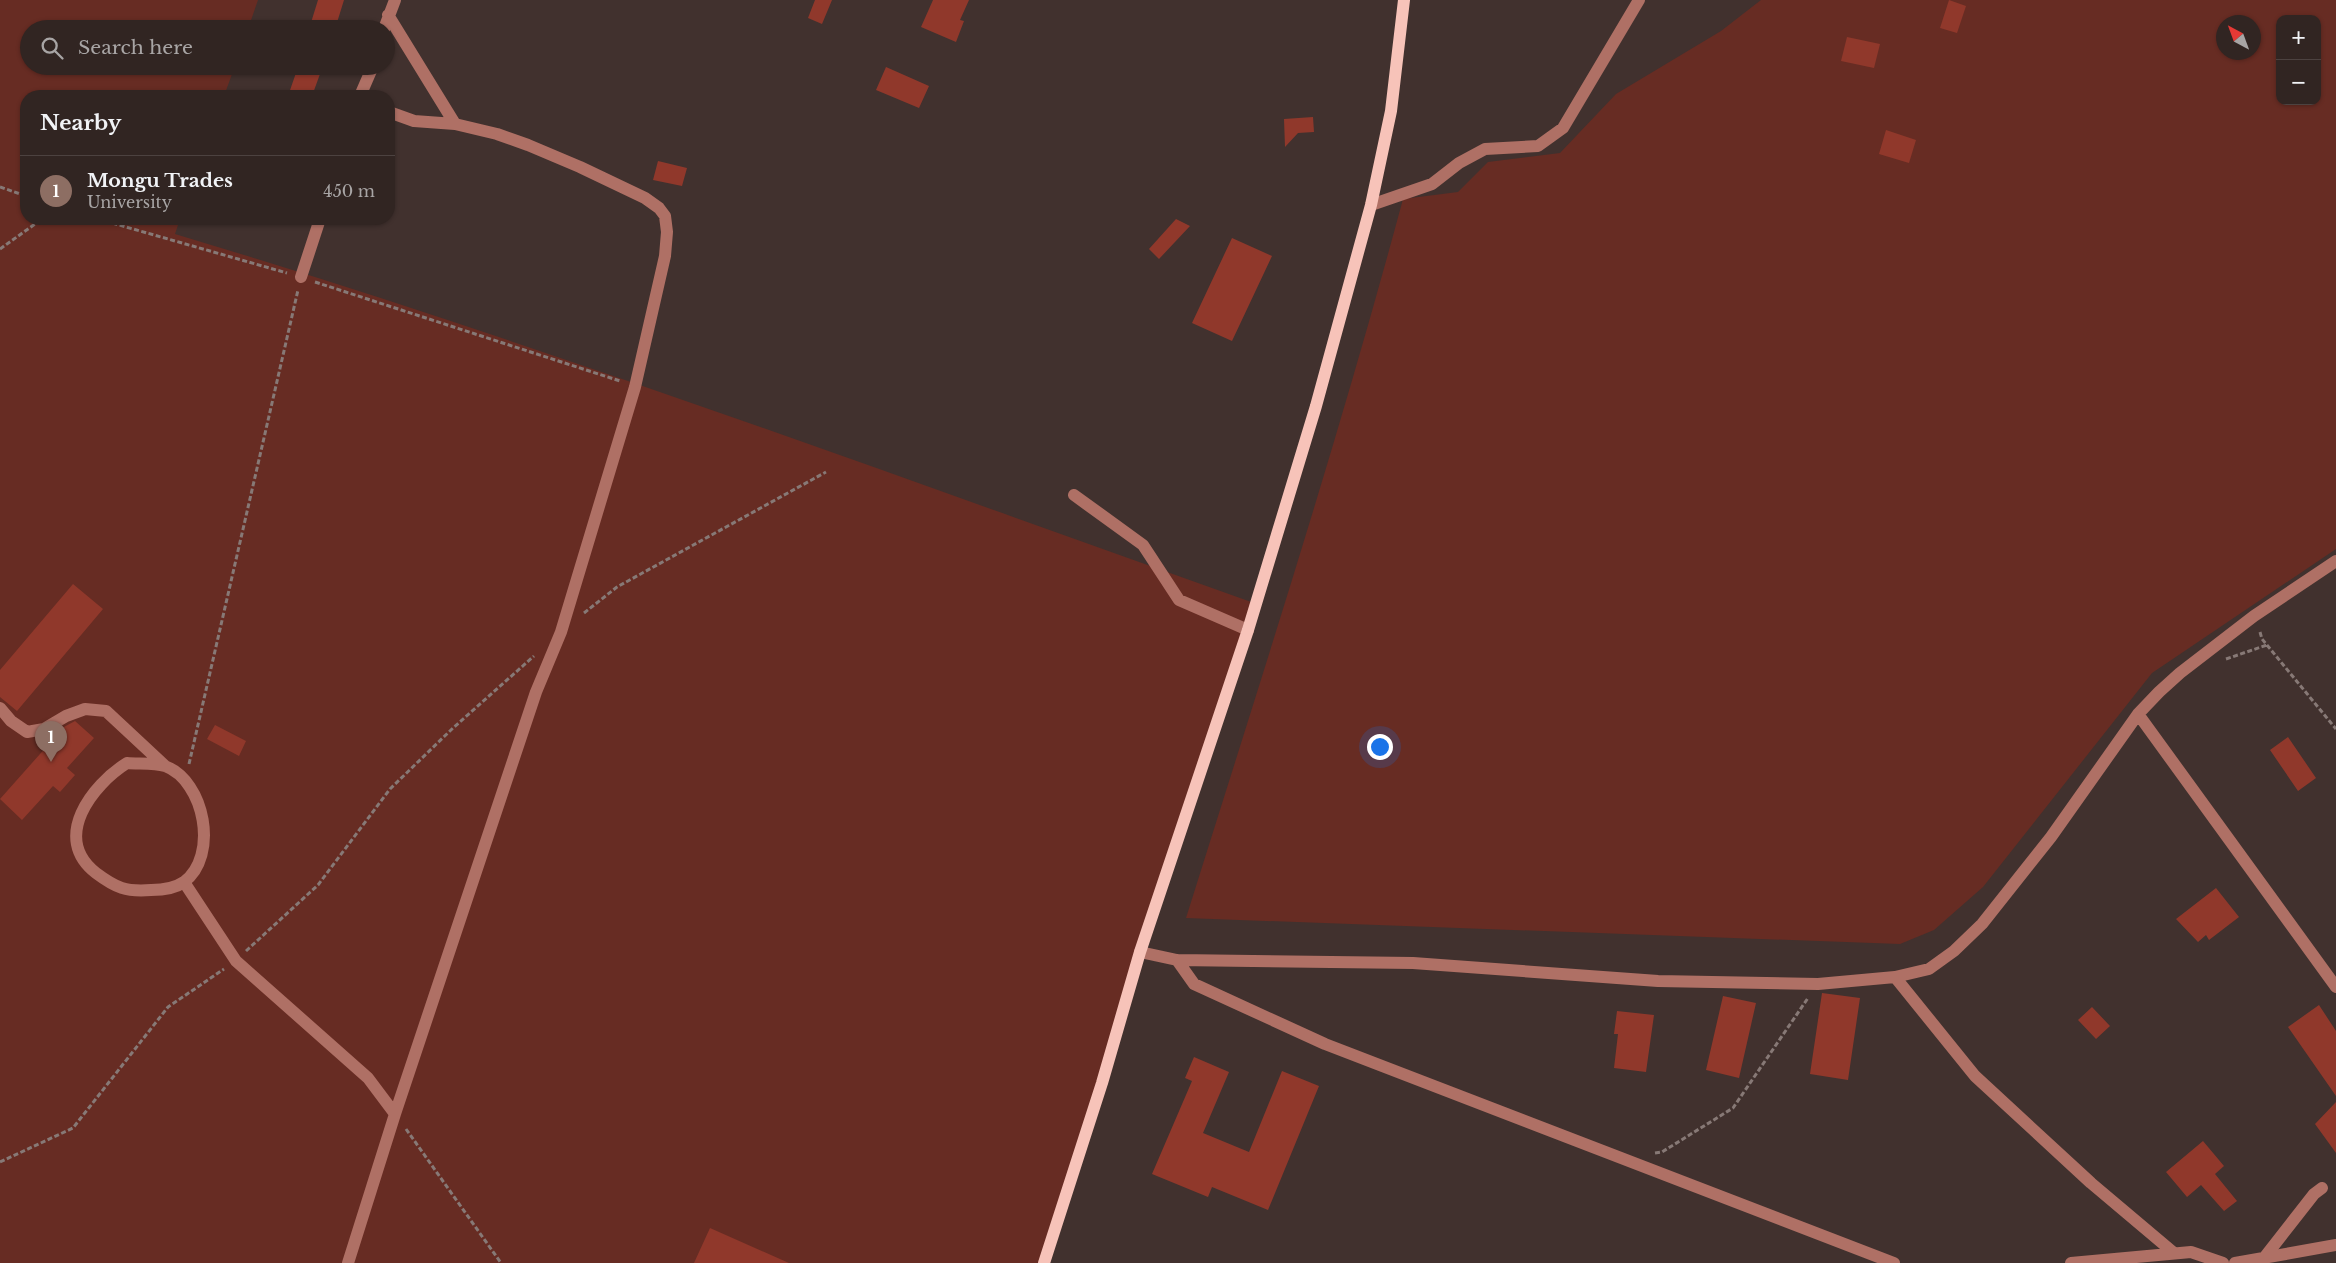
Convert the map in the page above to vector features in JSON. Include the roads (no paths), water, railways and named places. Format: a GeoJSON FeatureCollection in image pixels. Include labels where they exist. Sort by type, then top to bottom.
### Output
{"type":"FeatureCollection","features":[{"type":"Feature","properties":{"kind":"main road"},"geometry":{"type":"LineString","coordinates":[[1044,1263],[1102,1083],[1140,952],[1248,630],[1316,406],[1371,205],[1391,111],[1404,0]]}},
{"type":"Feature","properties":{"kind":"street"},"geometry":{"type":"LineString","coordinates":[[387,20],[395,0]]}},
{"type":"Feature","properties":{"kind":"street"},"geometry":{"type":"LineString","coordinates":[[1371,205],[1432,184],[1459,163],[1485,149],[1538,146],[1550,138],[1563,128],[1639,0]]}},
{"type":"Feature","properties":{"kind":"street"},"geometry":{"type":"LineString","coordinates":[[388,15],[391,20]]}},
{"type":"Feature","properties":{"kind":"street"},"geometry":{"type":"LineString","coordinates":[[395,26],[455,124]]}},
{"type":"Feature","properties":{"kind":"street"},"geometry":{"type":"LineString","coordinates":[[363,90],[369,75]]}},
{"type":"Feature","properties":{"kind":"street"},"geometry":{"type":"LineString","coordinates":[[348,1263],[395,1114],[533,701],[561,632],[635,387],[665,256],[667,232],[662,212],[645,198],[571,163],[497,134],[455,124],[414,121],[395,114]]}},
{"type":"Feature","properties":{"kind":"street"},"geometry":{"type":"LineString","coordinates":[[302,278],[318,225]]}},
{"type":"Feature","properties":{"kind":"street"},"geometry":{"type":"LineString","coordinates":[[1074,495],[1143,545],[1179,600],[1248,630]]}},
{"type":"Feature","properties":{"kind":"street"},"geometry":{"type":"LineString","coordinates":[[1140,952],[1177,960],[1413,963],[1658,981],[1818,984],[1895,977],[1929,968],[1954,951],[1982,924],[2051,837],[2138,714],[2180,673],[2254,616],[2336,561]]}},
{"type":"Feature","properties":{"kind":"street"},"geometry":{"type":"LineString","coordinates":[[0,708],[11,721],[27,732],[44,729],[66,716],[85,709],[106,711],[165,766],[185,780],[202,809],[205,826],[197,866],[184,882],[166,890],[141,891],[116,888],[92,870],[77,848],[77,821],[93,791],[110,774],[127,764],[165,766]]}},
{"type":"Feature","properties":{"kind":"street"},"geometry":{"type":"LineString","coordinates":[[2138,714],[2336,987]]}},
{"type":"Feature","properties":{"kind":"street"},"geometry":{"type":"LineString","coordinates":[[184,882],[236,961],[368,1078],[395,1114]]}},
{"type":"Feature","properties":{"kind":"street"},"geometry":{"type":"LineString","coordinates":[[1177,960],[1194,984],[1326,1044],[1894,1263]]}},
{"type":"Feature","properties":{"kind":"street"},"geometry":{"type":"LineString","coordinates":[[1895,977],[1975,1076],[2091,1183],[2174,1253],[2188,1258],[2223,1263]]}},
{"type":"Feature","properties":{"kind":"street"},"geometry":{"type":"LineString","coordinates":[[2264,1258],[2314,1194],[2322,1188]]}},
{"type":"Feature","properties":{"kind":"street"},"geometry":{"type":"LineString","coordinates":[[2235,1263],[2336,1245]]}},
{"type":"Feature","properties":{"kind":"street"},"geometry":{"type":"LineString","coordinates":[[2071,1263],[2174,1253]]}},
{"type":"Feature","properties":{"kind":"place","name":"Mongu Trades"},"geometry":{"type":"Point","coordinates":[51,762]}}]}
